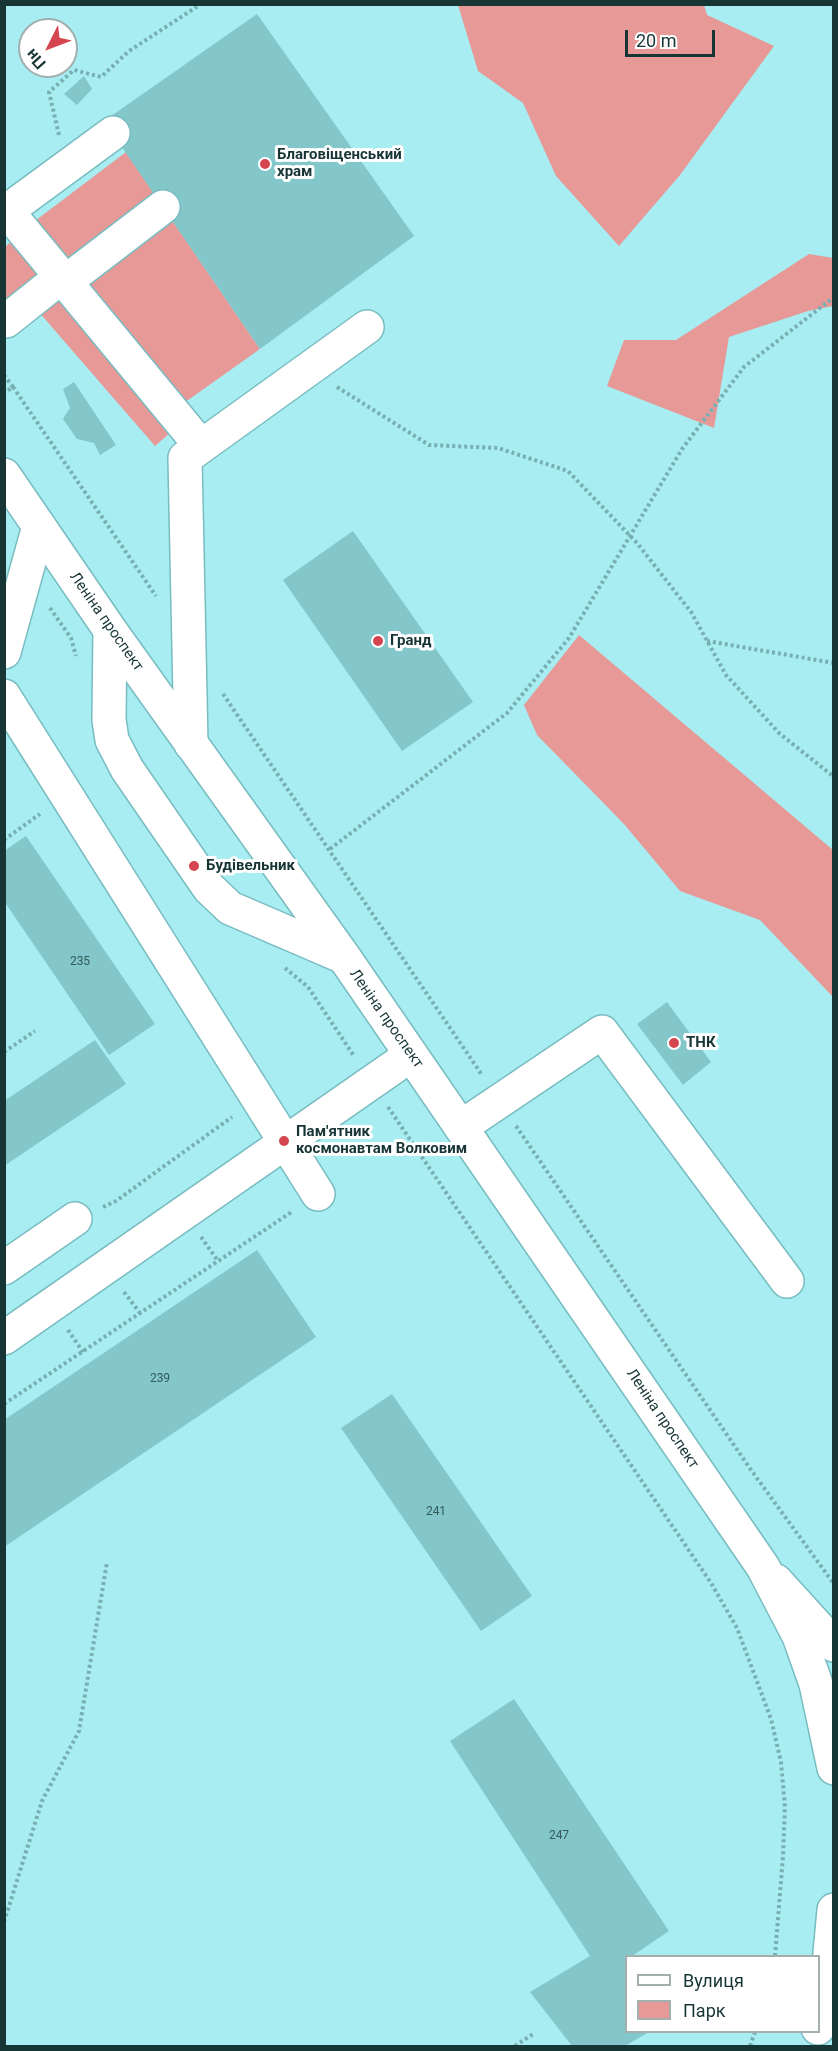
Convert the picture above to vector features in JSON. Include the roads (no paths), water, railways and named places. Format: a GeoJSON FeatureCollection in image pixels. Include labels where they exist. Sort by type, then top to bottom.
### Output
{"type":"FeatureCollection","features":[{"type":"Feature","properties":{"kind":"street"},"geometry":{"type":"LineString","coordinates":[[113,133],[6,212],[201,446]]}},
{"type":"Feature","properties":{"kind":"street"},"geometry":{"type":"LineString","coordinates":[[6,321],[163,207]]}},
{"type":"Feature","properties":{"kind":"street"},"geometry":{"type":"LineString","coordinates":[[191,744],[185,458],[367,327]]}},
{"type":"Feature","properties":{"kind":"street","name":"Леніна проспект"},"geometry":{"type":"LineString","coordinates":[[4,475],[110,630],[344,957],[763,1567]]}},
{"type":"Feature","properties":{"kind":"street"},"geometry":{"type":"LineString","coordinates":[[4,652],[39,526]]}},
{"type":"Feature","properties":{"kind":"street"},"geometry":{"type":"LineString","coordinates":[[110,630],[109,720],[112,740],[127,769],[209,888],[230,908],[344,957]]}},
{"type":"Feature","properties":{"kind":"street"},"geometry":{"type":"LineString","coordinates":[[4,696],[318,1194]]}},
{"type":"Feature","properties":{"kind":"street"},"geometry":{"type":"LineString","coordinates":[[461,1127],[602,1032],[787,1281]]}},
{"type":"Feature","properties":{"kind":"street"},"geometry":{"type":"LineString","coordinates":[[4,1338],[411,1055]]}},
{"type":"Feature","properties":{"kind":"street"},"geometry":{"type":"LineString","coordinates":[[4,1268],[75,1219]]}},
{"type":"Feature","properties":{"kind":"street"},"geometry":{"type":"LineString","coordinates":[[763,1567],[834,1645]]}},
{"type":"Feature","properties":{"kind":"street"},"geometry":{"type":"LineString","coordinates":[[763,1567],[803,1645],[816,1684],[834,1768]]}},
{"type":"Feature","properties":{"kind":"street"},"geometry":{"type":"LineString","coordinates":[[820,2022],[826,1996],[834,1910]]}},
{"type":"Feature","properties":{"kind":"place","name":"Благовіщенський храм"},"geometry":{"type":"Point","coordinates":[265,164]}},
{"type":"Feature","properties":{"kind":"place","name":"Гранд"},"geometry":{"type":"Point","coordinates":[378,641]}},
{"type":"Feature","properties":{"kind":"place","name":"Будівельник"},"geometry":{"type":"Point","coordinates":[194,866]}},
{"type":"Feature","properties":{"kind":"place","name":"ТНК"},"geometry":{"type":"Point","coordinates":[674,1043]}},
{"type":"Feature","properties":{"kind":"place","name":"Пам'ятник космонавтам Волковим"},"geometry":{"type":"Point","coordinates":[284,1141]}}]}
